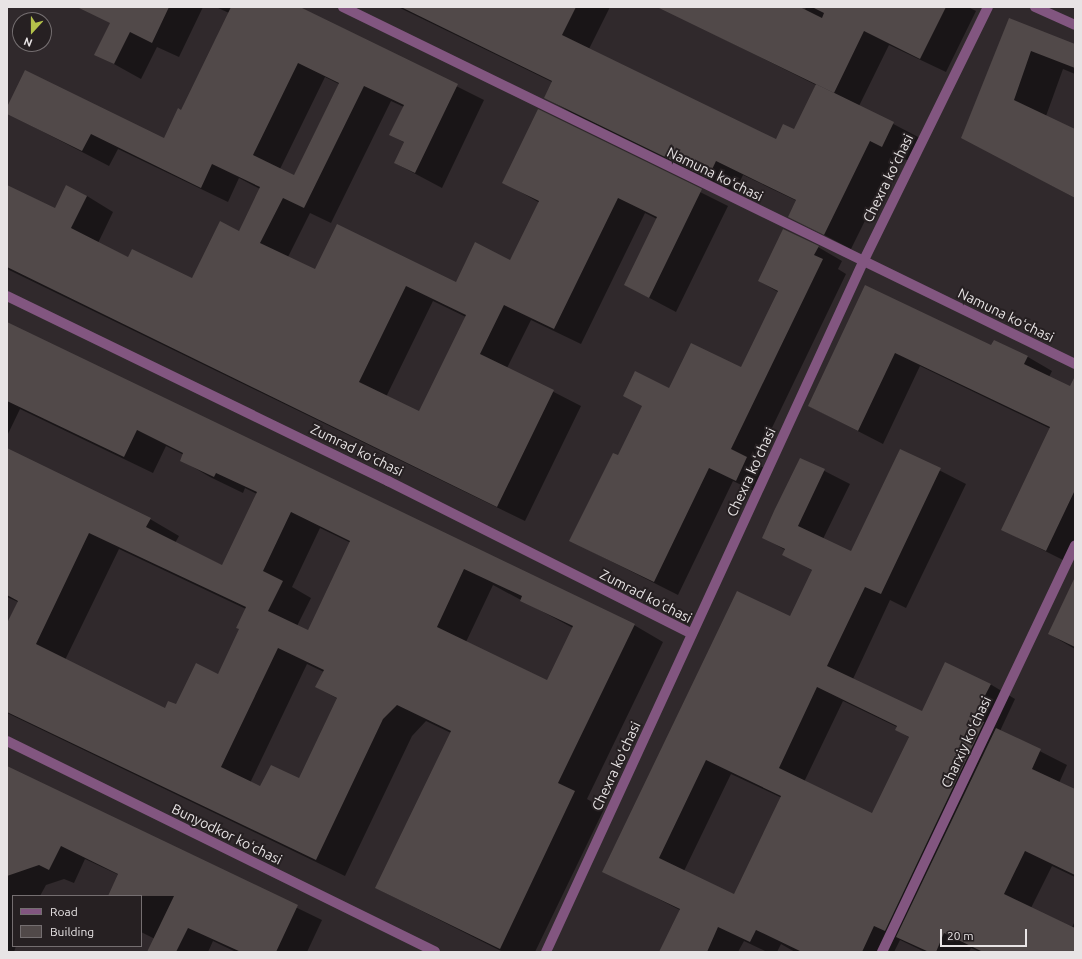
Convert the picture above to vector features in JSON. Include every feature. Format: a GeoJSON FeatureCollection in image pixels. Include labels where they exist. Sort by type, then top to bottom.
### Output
{"type":"FeatureCollection","features":[{"type":"Feature","properties":{"kind":"street","name":"Namuna koʻchasi"},"geometry":{"type":"LineString","coordinates":[[343,7],[863,262],[1075,364]]}},
{"type":"Feature","properties":{"kind":"street","name":"Chexra koʻchasi"},"geometry":{"type":"LineString","coordinates":[[546,952],[863,262],[988,7]]}},
{"type":"Feature","properties":{"kind":"street"},"geometry":{"type":"LineString","coordinates":[[1035,7],[1075,25]]}},
{"type":"Feature","properties":{"kind":"street","name":"Zumrad koʻchasi"},"geometry":{"type":"LineString","coordinates":[[7,296],[395,484],[692,634]]}},
{"type":"Feature","properties":{"kind":"street","name":"Charxiy koʻchasi"},"geometry":{"type":"LineString","coordinates":[[882,952],[1075,545]]}},
{"type":"Feature","properties":{"kind":"street","name":"Bunyodkor koʻchasi"},"geometry":{"type":"LineString","coordinates":[[7,742],[435,952]]}},
{"type":"Feature","properties":{"kind":"building"},"geometry":{"type":"Polygon","coordinates":[[[77,7],[169,7],[152,43],[130,32],[114,64],[94,55],[110,23],[77,7]]]}},
{"type":"Feature","properties":{"kind":"building"},"geometry":{"type":"Polygon","coordinates":[[[231,7],[300,7],[458,84],[415,173],[394,163],[404,142],[389,135],[404,105],[364,86],[304,208],[283,198],[260,243],[315,269],[337,224],[456,282],[475,242],[510,260],[539,201],[502,183],[538,109],[702,189],[649,298],[624,285],[657,217],[618,198],[554,329],[504,305],[480,354],[554,390],[497,507],[7,267],[7,185],[55,208],[66,185],[87,196],[71,228],[128,257],[132,249],[192,278],[220,221],[239,231],[260,187],[212,164],[201,188],[91,134],[82,151],[7,114],[7,107],[25,70],[164,138],[178,108],[181,110],[231,7]],[[298,63],[253,155],[294,175],[339,83],[298,63]],[[406,286],[359,382],[419,411],[466,315],[406,286]]]}},
{"type":"Feature","properties":{"kind":"building"},"geometry":{"type":"Polygon","coordinates":[[[401,7],[576,7],[562,35],[776,139],[783,124],[794,129],[816,84],[894,122],[882,147],[870,141],[824,235],[788,217],[796,200],[716,161],[708,178],[544,98],[552,81],[401,7]]]}},
{"type":"Feature","properties":{"kind":"building"},"geometry":{"type":"Polygon","coordinates":[[[657,7],[800,7],[822,18],[824,13],[812,7],[946,7],[920,59],[864,31],[834,93],[657,7]]]}},
{"type":"Feature","properties":{"kind":"building"},"geometry":{"type":"Polygon","coordinates":[[[1009,18],[1075,44],[1075,68],[1031,51],[1014,100],[1075,129],[1075,198],[961,138],[1009,18]]]}},
{"type":"Feature","properties":{"kind":"building"},"geometry":{"type":"Polygon","coordinates":[[[783,229],[819,246],[814,255],[823,259],[731,449],[747,457],[736,481],[709,468],[654,582],[569,541],[613,453],[618,455],[642,406],[623,396],[635,371],[669,388],[691,343],[741,367],[778,291],[758,281],[783,229]]]}},
{"type":"Feature","properties":{"kind":"building"},"geometry":{"type":"Polygon","coordinates":[[[865,285],[991,345],[994,340],[1028,356],[1024,364],[1070,386],[1075,376],[1075,490],[1046,551],[1001,530],[1050,427],[895,353],[858,431],[808,406],[865,285]]]}},
{"type":"Feature","properties":{"kind":"building"},"geometry":{"type":"Polygon","coordinates":[[[7,322],[635,624],[558,783],[575,791],[500,949],[375,888],[451,731],[397,705],[383,719],[316,860],[7,712],[7,623],[18,601],[7,595],[7,448],[151,518],[146,527],[222,565],[257,492],[216,473],[214,477],[180,461],[183,453],[137,430],[124,457],[7,401],[7,322]],[[291,512],[263,571],[283,581],[268,611],[308,630],[350,541],[291,512]],[[89,533],[36,644],[165,708],[168,701],[176,704],[196,663],[218,674],[239,629],[236,628],[246,607],[89,533]],[[464,569],[437,627],[547,680],[573,626],[520,601],[522,596],[464,569]],[[278,648],[221,767],[260,786],[271,765],[299,778],[337,698],[315,687],[324,670],[278,648]]]}},
{"type":"Feature","properties":{"kind":"building"},"geometry":{"type":"Polygon","coordinates":[[[900,449],[941,468],[881,594],[865,587],[827,666],[922,711],[945,662],[991,684],[974,717],[984,722],[885,931],[874,926],[862,952],[802,952],[756,930],[750,942],[718,927],[707,952],[659,952],[680,909],[602,872],[737,591],[790,616],[812,570],[782,555],[785,549],[762,538],[800,458],[825,469],[798,526],[851,551],[900,449]],[[817,687],[779,768],[872,813],[909,737],[895,730],[897,726],[817,687]],[[706,760],[659,858],[734,894],[781,796],[706,760]]]}},
{"type":"Feature","properties":{"kind":"building"},"geometry":{"type":"Polygon","coordinates":[[[1075,577],[1075,647],[1048,634],[1075,577]]]}},
{"type":"Feature","properties":{"kind":"building"},"geometry":{"type":"Polygon","coordinates":[[[996,728],[1041,749],[1032,769],[1075,789],[1075,875],[1025,851],[1004,894],[1075,928],[1075,952],[983,952],[944,933],[936,952],[929,952],[896,937],[996,728]]]}},
{"type":"Feature","properties":{"kind":"building"},"geometry":{"type":"Polygon","coordinates":[[[7,766],[298,905],[276,952],[241,952],[188,928],[176,952],[147,952],[174,896],[108,895],[118,874],[61,846],[49,870],[39,865],[7,876],[7,766]]]}}]}
